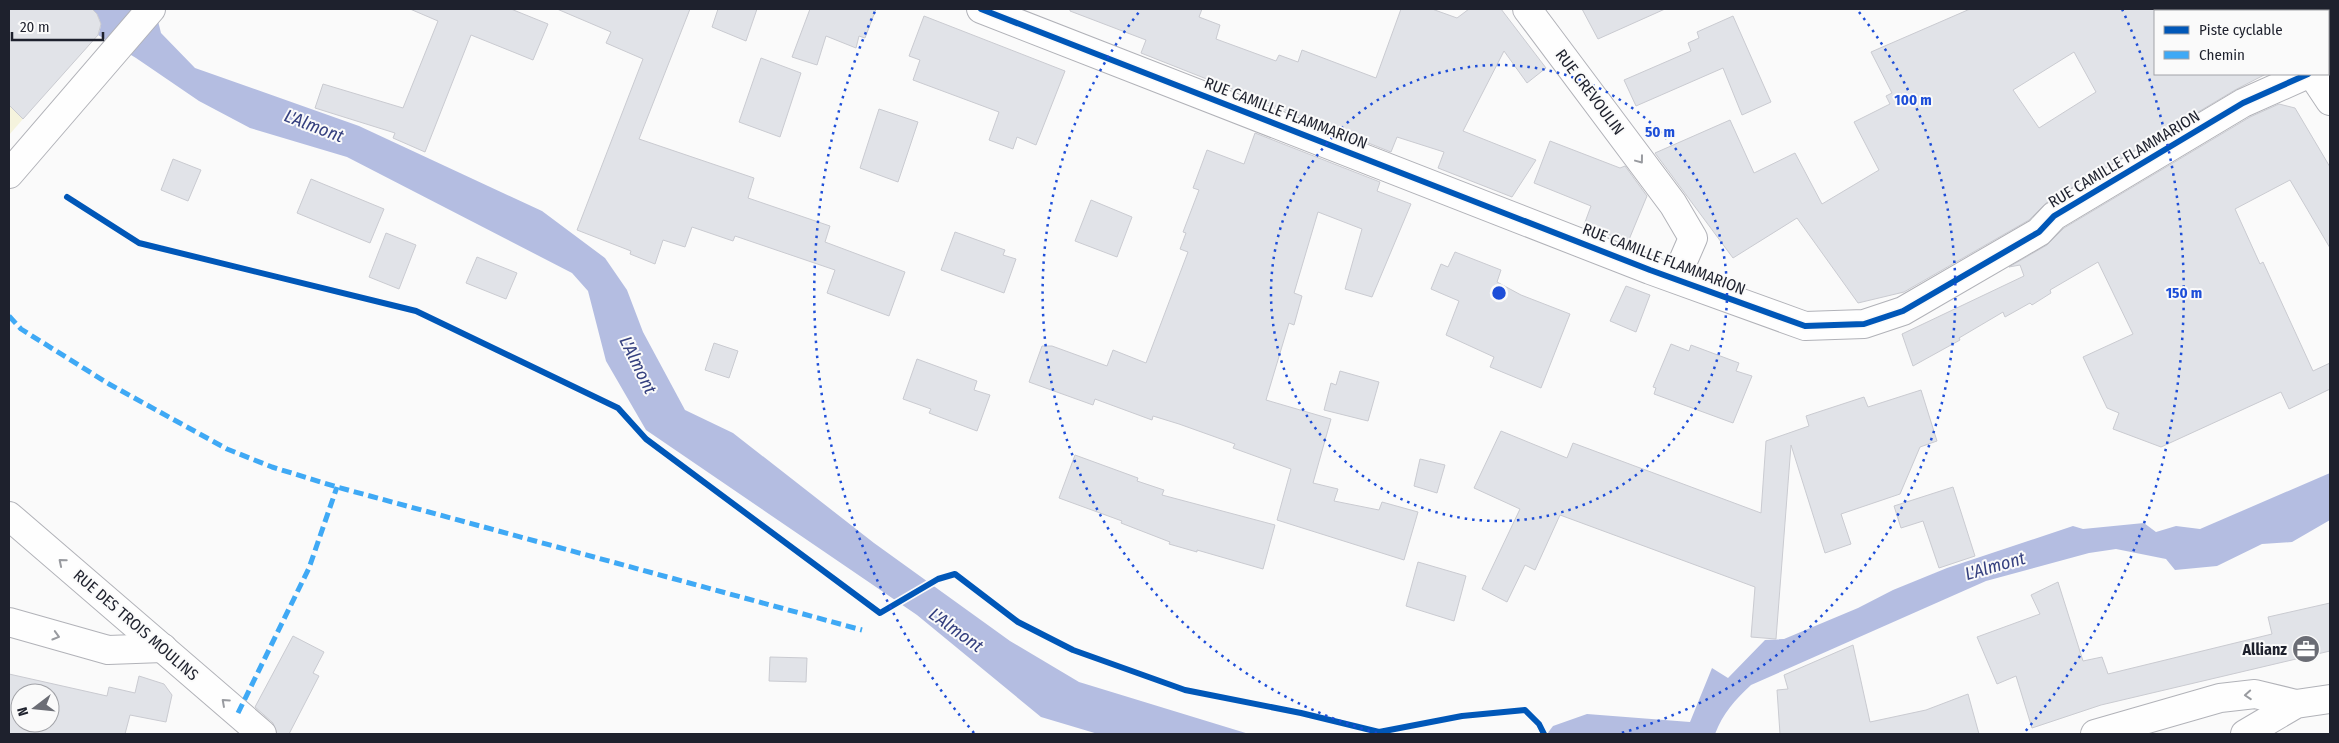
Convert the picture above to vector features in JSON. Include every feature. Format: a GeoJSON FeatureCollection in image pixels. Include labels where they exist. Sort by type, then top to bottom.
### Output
{"type":"FeatureCollection","features":[{"type":"Feature","properties":{"kind":"street"},"geometry":{"type":"LineString","coordinates":[[9,174],[151,9]]}},
{"type":"Feature","properties":{"kind":"street","name":"RUE CAMILLE FLAMMARION"},"geometry":{"type":"LineString","coordinates":[[981,9],[1109,60],[1805,326],[1864,324],[1903,311],[2039,232],[2054,216],[2243,103],[2306,75]]}},
{"type":"Feature","properties":{"kind":"street","name":"RUE CREVOULIN"},"geometry":{"type":"LineString","coordinates":[[1527,9],[1673,204],[1693,238],[1683,260],[1671,276]]}},
{"type":"Feature","properties":{"kind":"street"},"geometry":{"type":"LineString","coordinates":[[2313,75],[2330,101]]}},
{"type":"Feature","properties":{"kind":"street","name":"RUE DES TROIS MOULINS"},"geometry":{"type":"LineString","coordinates":[[9,516],[262,734]]}},
{"type":"Feature","properties":{"kind":"street"},"geometry":{"type":"LineString","coordinates":[[9,622],[108,650],[163,648]]}},
{"type":"Feature","properties":{"kind":"street"},"geometry":{"type":"LineString","coordinates":[[2095,734],[2220,698],[2255,694],[2296,704],[2330,699]]}},
{"type":"Feature","properties":{"kind":"street"},"geometry":{"type":"LineString","coordinates":[[2245,734],[2296,704]]}},
{"type":"Feature","properties":{"kind":"shaded area"},"geometry":{"type":"Polygon","coordinates":[[[9,105],[23,119],[9,135],[9,105]]]}},
{"type":"Feature","properties":{"kind":"water","name":"L'Almont"},"geometry":{"type":"Polygon","coordinates":[[[92,9],[155,9],[161,33],[195,68],[359,126],[542,211],[605,258],[627,290],[643,332],[685,410],[733,433],[874,543],[1010,641],[1079,682],[1249,734],[1098,734],[1041,717],[917,615],[646,430],[606,361],[588,291],[572,273],[347,157],[250,128],[199,101],[136,58],[98,35],[100,21],[92,9]]]}},
{"type":"Feature","properties":{"kind":"water","name":"L'Almont"},"geometry":{"type":"Polygon","coordinates":[[[2330,473],[2330,520],[2292,542],[2262,544],[2217,566],[2175,570],[2166,559],[2116,549],[2089,553],[1986,581],[1751,685],[1730,707],[1715,734],[1547,734],[1553,726],[1587,714],[1690,722],[1712,668],[1728,678],[1765,640],[1784,639],[1947,568],[2073,526],[2083,529],[2144,523],[2156,532],[2176,526],[2200,529],[2330,473]]]}},
{"type":"Feature","properties":{"kind":"building"},"geometry":{"type":"Polygon","coordinates":[[[9,9],[92,9],[97,14],[101,24],[98,35],[23,119],[9,105],[9,9]]]}},
{"type":"Feature","properties":{"kind":"building"},"geometry":{"type":"Polygon","coordinates":[[[410,9],[511,9],[548,24],[533,60],[471,35],[425,152],[393,138],[395,133],[315,108],[323,84],[403,108],[438,21],[410,9]]]}},
{"type":"Feature","properties":{"kind":"building"},"geometry":{"type":"Polygon","coordinates":[[[557,9],[690,9],[639,139],[754,178],[748,198],[830,226],[825,242],[905,272],[889,316],[827,293],[835,270],[735,236],[733,241],[692,227],[685,247],[663,240],[655,264],[630,254],[631,251],[577,230],[643,59],[606,43],[611,32],[557,9]]]}},
{"type":"Feature","properties":{"kind":"building"},"geometry":{"type":"Polygon","coordinates":[[[718,9],[757,9],[746,41],[712,27],[718,9]]]}},
{"type":"Feature","properties":{"kind":"building"},"geometry":{"type":"Polygon","coordinates":[[[810,9],[876,9],[865,38],[859,36],[856,48],[826,36],[817,65],[792,57],[810,9]]]}},
{"type":"Feature","properties":{"kind":"building"},"geometry":{"type":"Polygon","coordinates":[[[1070,9],[1202,9],[1199,17],[1220,25],[1216,39],[1276,61],[1279,55],[1298,62],[1302,50],[1376,78],[1401,9],[1432,9],[1457,18],[1469,9],[1501,9],[1546,68],[1527,83],[1504,51],[1463,131],[1536,160],[1512,197],[1438,168],[1444,152],[1397,137],[1391,152],[1141,53],[1146,40],[1070,11],[1070,9]]]}},
{"type":"Feature","properties":{"kind":"building"},"geometry":{"type":"Polygon","coordinates":[[[1582,9],[1665,9],[1598,39],[1582,9]]]}},
{"type":"Feature","properties":{"kind":"building"},"geometry":{"type":"Polygon","coordinates":[[[1970,9],[2155,9],[2154,75],[2264,75],[2235,90],[2046,203],[2029,220],[1904,292],[1858,303],[1797,218],[1733,258],[1655,153],[1730,120],[1754,173],[1795,153],[1822,204],[1879,170],[1854,122],[1890,104],[1886,96],[1892,93],[1871,52],[1970,9]],[[2074,52],[2013,90],[2039,128],[2096,92],[2074,52]]]}},
{"type":"Feature","properties":{"kind":"building"},"geometry":{"type":"Polygon","coordinates":[[[924,16],[1065,71],[1036,145],[1017,137],[1013,149],[989,140],[999,112],[913,80],[920,60],[909,56],[924,16]]]}},
{"type":"Feature","properties":{"kind":"building"},"geometry":{"type":"Polygon","coordinates":[[[1733,16],[1771,102],[1742,115],[1723,68],[1636,106],[1624,80],[1691,51],[1688,43],[1699,38],[1697,32],[1733,16]]]}},
{"type":"Feature","properties":{"kind":"building"},"geometry":{"type":"Polygon","coordinates":[[[761,58],[801,73],[780,137],[739,122],[761,58]]]}},
{"type":"Feature","properties":{"kind":"building"},"geometry":{"type":"Polygon","coordinates":[[[2279,104],[2295,108],[2330,167],[2330,248],[2290,180],[2235,209],[2260,264],[2263,262],[2313,371],[2330,363],[2330,389],[2289,409],[2281,392],[2161,447],[2113,429],[2119,413],[2107,408],[2083,357],[2133,334],[2098,262],[2050,290],[2051,293],[2032,305],[2030,303],[2005,317],[2003,312],[1959,338],[1960,340],[1913,366],[1902,334],[2024,276],[2020,265],[2009,267],[2047,245],[2064,228],[2250,117],[2279,104]]]}},
{"type":"Feature","properties":{"kind":"building"},"geometry":{"type":"Polygon","coordinates":[[[879,109],[918,122],[898,182],[860,168],[879,109]]]}},
{"type":"Feature","properties":{"kind":"building"},"geometry":{"type":"Polygon","coordinates":[[[1255,133],[1380,182],[1377,191],[1411,204],[1372,297],[1345,289],[1362,229],[1318,212],[1294,293],[1302,296],[1294,325],[1289,323],[1266,400],[1331,419],[1313,483],[1338,489],[1334,501],[1379,510],[1382,502],[1418,512],[1404,560],[1277,520],[1291,469],[1233,448],[1235,444],[1179,424],[1153,416],[1152,420],[1095,399],[1093,405],[1029,382],[1042,346],[1052,346],[1107,366],[1113,350],[1146,363],[1188,252],[1180,249],[1186,233],[1183,232],[1199,190],[1193,188],[1207,150],[1244,164],[1255,133]]]}},
{"type":"Feature","properties":{"kind":"building"},"geometry":{"type":"Polygon","coordinates":[[[1550,141],[1620,168],[1625,166],[1647,196],[1628,242],[1584,225],[1591,206],[1534,183],[1550,141]]]}},
{"type":"Feature","properties":{"kind":"building"},"geometry":{"type":"Polygon","coordinates":[[[173,159],[201,170],[188,201],[161,190],[173,159]]]}},
{"type":"Feature","properties":{"kind":"building"},"geometry":{"type":"Polygon","coordinates":[[[311,179],[384,209],[370,243],[297,213],[311,179]]]}},
{"type":"Feature","properties":{"kind":"building"},"geometry":{"type":"Polygon","coordinates":[[[1091,200],[1132,217],[1117,257],[1075,241],[1091,200]]]}},
{"type":"Feature","properties":{"kind":"building"},"geometry":{"type":"Polygon","coordinates":[[[955,232],[1005,250],[1003,255],[1016,259],[1004,293],[941,270],[955,232]]]}},
{"type":"Feature","properties":{"kind":"building"},"geometry":{"type":"Polygon","coordinates":[[[386,233],[416,245],[399,289],[369,277],[386,233]]]}},
{"type":"Feature","properties":{"kind":"building"},"geometry":{"type":"Polygon","coordinates":[[[1455,252],[1501,270],[1497,282],[1521,295],[1570,314],[1541,388],[1490,367],[1494,357],[1446,335],[1459,301],[1431,289],[1441,264],[1448,267],[1455,252]]]}},
{"type":"Feature","properties":{"kind":"building"},"geometry":{"type":"Polygon","coordinates":[[[477,257],[517,273],[506,299],[466,283],[477,257]]]}},
{"type":"Feature","properties":{"kind":"building"},"geometry":{"type":"Polygon","coordinates":[[[1626,286],[1650,295],[1636,332],[1610,321],[1626,286]]]}},
{"type":"Feature","properties":{"kind":"building"},"geometry":{"type":"Polygon","coordinates":[[[714,343],[738,351],[729,378],[705,370],[714,343]]]}},
{"type":"Feature","properties":{"kind":"building"},"geometry":{"type":"Polygon","coordinates":[[[1671,344],[1689,351],[1691,345],[1739,363],[1736,371],[1752,376],[1733,423],[1654,394],[1656,388],[1653,387],[1671,344]]]}},
{"type":"Feature","properties":{"kind":"building"},"geometry":{"type":"Polygon","coordinates":[[[917,359],[977,381],[974,390],[990,395],[977,431],[929,413],[931,409],[903,399],[917,359]]]}},
{"type":"Feature","properties":{"kind":"building"},"geometry":{"type":"Polygon","coordinates":[[[1340,371],[1379,382],[1368,421],[1324,410],[1331,383],[1336,385],[1340,371]]]}},
{"type":"Feature","properties":{"kind":"building"},"geometry":{"type":"Polygon","coordinates":[[[1921,390],[1937,441],[1920,447],[1900,494],[1841,514],[1851,544],[1825,553],[1791,445],[1776,639],[1751,637],[1755,587],[1560,515],[1535,570],[1525,565],[1507,602],[1482,589],[1520,509],[1474,488],[1501,431],[1567,458],[1573,443],[1761,513],[1766,441],[1809,426],[1806,416],[1864,397],[1868,407],[1921,390]]]}},
{"type":"Feature","properties":{"kind":"building"},"geometry":{"type":"Polygon","coordinates":[[[1075,455],[1138,478],[1137,481],[1164,490],[1162,495],[1275,525],[1263,569],[1169,544],[1170,542],[1121,523],[1122,521],[1059,498],[1075,455]]]}},
{"type":"Feature","properties":{"kind":"building"},"geometry":{"type":"Polygon","coordinates":[[[1420,459],[1445,465],[1437,493],[1414,486],[1420,459]]]}},
{"type":"Feature","properties":{"kind":"building"},"geometry":{"type":"Polygon","coordinates":[[[1953,487],[1975,556],[1939,568],[1923,521],[1901,528],[1894,506],[1953,487]]]}},
{"type":"Feature","properties":{"kind":"building"},"geometry":{"type":"Polygon","coordinates":[[[1418,562],[1466,576],[1454,621],[1406,606],[1418,562]]]}},
{"type":"Feature","properties":{"kind":"building"},"geometry":{"type":"Polygon","coordinates":[[[2058,582],[2083,661],[2102,657],[2108,674],[2272,634],[2268,617],[2330,603],[2330,651],[2101,705],[2032,728],[2016,676],[1997,684],[1977,637],[2040,614],[2031,595],[2058,582]]]}},
{"type":"Feature","properties":{"kind":"building"},"geometry":{"type":"Polygon","coordinates":[[[293,636],[324,652],[313,673],[319,676],[289,734],[277,734],[273,723],[255,707],[293,636]]]}},
{"type":"Feature","properties":{"kind":"building"},"geometry":{"type":"Polygon","coordinates":[[[1853,645],[1870,722],[1926,710],[1968,694],[1979,734],[1780,734],[1777,690],[1788,689],[1784,675],[1853,645]]]}},
{"type":"Feature","properties":{"kind":"building"},"geometry":{"type":"Polygon","coordinates":[[[770,657],[807,658],[806,682],[769,681],[770,657]]]}},
{"type":"Feature","properties":{"kind":"building"},"geometry":{"type":"Polygon","coordinates":[[[9,674],[49,683],[10,683],[10,733],[60,733],[60,685],[107,696],[109,687],[135,693],[139,676],[164,684],[172,695],[166,722],[130,715],[125,734],[9,734],[9,674]]]}},
{"type":"Feature","properties":{"kind":"marked path"},"geometry":{"type":"LineString","coordinates":[[9,316],[21,329],[109,384],[227,449],[272,467],[337,487],[862,630]]}},
{"type":"Feature","properties":{"kind":"marked path"},"geometry":{"type":"LineString","coordinates":[[238,713],[309,568],[337,487]]}},
{"type":"Feature","properties":{"kind":"cycle path"},"geometry":{"type":"LineString","coordinates":[[981,9],[1650,270],[1805,326],[1864,324],[1903,311],[2039,232],[2054,216],[2243,103],[2306,75]]}},
{"type":"Feature","properties":{"kind":"cycle path"},"geometry":{"type":"LineString","coordinates":[[67,197],[139,243],[416,311],[618,408],[646,439],[880,613],[938,579],[955,574],[1018,622],[1073,650],[1185,690],[1301,713],[1379,732],[1462,716],[1525,710],[1539,724],[1544,734]]}},
{"type":"Feature","properties":{"kind":"place","name":"Allianz"},"geometry":{"type":"Point","coordinates":[2306,649]}}]}
